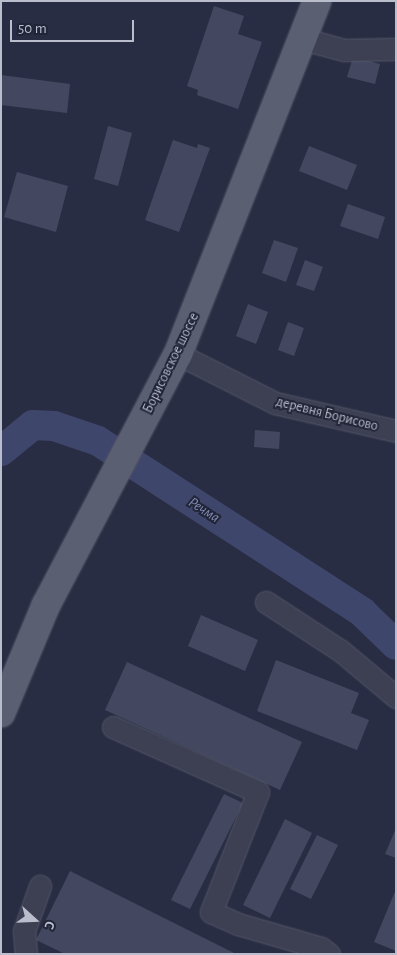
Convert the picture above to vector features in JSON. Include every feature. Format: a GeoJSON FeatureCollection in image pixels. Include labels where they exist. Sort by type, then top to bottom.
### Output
{"type":"FeatureCollection","features":[{"type":"Feature","properties":{"kind":"main road","name":"Борисовское шоссе"},"geometry":{"type":"LineString","coordinates":[[1,713],[42,613],[178,354],[317,1]]}},
{"type":"Feature","properties":{"kind":"street"},"geometry":{"type":"LineString","coordinates":[[303,39],[344,50],[396,49]]}},
{"type":"Feature","properties":{"kind":"street","name":"деревня Борисово"},"geometry":{"type":"LineString","coordinates":[[178,354],[275,403],[396,431]]}},
{"type":"Feature","properties":{"kind":"street"},"geometry":{"type":"LineString","coordinates":[[266,602],[341,651],[396,697]]}},
{"type":"Feature","properties":{"kind":"street"},"geometry":{"type":"LineString","coordinates":[[113,727],[258,792],[211,912],[238,924],[321,948],[329,954]]}},
{"type":"Feature","properties":{"kind":"street"},"geometry":{"type":"LineString","coordinates":[[26,954],[24,931],[40,886]]}},
{"type":"Feature","properties":{"kind":"building"},"geometry":{"type":"Polygon","coordinates":[[[214,6],[244,16],[238,34],[262,42],[238,109],[197,95],[198,90],[187,86],[214,6]]]}},
{"type":"Feature","properties":{"kind":"building"},"geometry":{"type":"Polygon","coordinates":[[[353,57],[380,64],[375,84],[347,77],[353,57]]]}},
{"type":"Feature","properties":{"kind":"building"},"geometry":{"type":"Polygon","coordinates":[[[1,75],[70,84],[67,113],[1,105],[1,75]]]}},
{"type":"Feature","properties":{"kind":"building"},"geometry":{"type":"Polygon","coordinates":[[[108,126],[132,133],[118,186],[94,179],[108,126]]]}},
{"type":"Feature","properties":{"kind":"building"},"geometry":{"type":"Polygon","coordinates":[[[173,140],[197,148],[198,144],[210,148],[179,232],[145,220],[173,140]]]}},
{"type":"Feature","properties":{"kind":"building"},"geometry":{"type":"Polygon","coordinates":[[[309,146],[357,165],[347,190],[299,171],[309,146]]]}},
{"type":"Feature","properties":{"kind":"building"},"geometry":{"type":"Polygon","coordinates":[[[17,172],[68,186],[56,232],[4,217],[17,172]]]}},
{"type":"Feature","properties":{"kind":"building"},"geometry":{"type":"Polygon","coordinates":[[[348,204],[385,217],[378,239],[340,226],[348,204]]]}},
{"type":"Feature","properties":{"kind":"building"},"geometry":{"type":"Polygon","coordinates":[[[274,240],[298,248],[286,282],[262,273],[274,240]]]}},
{"type":"Feature","properties":{"kind":"building"},"geometry":{"type":"Polygon","coordinates":[[[305,260],[323,267],[314,291],[296,285],[305,260]]]}},
{"type":"Feature","properties":{"kind":"building"},"geometry":{"type":"Polygon","coordinates":[[[248,304],[268,312],[256,344],[236,336],[248,304]]]}},
{"type":"Feature","properties":{"kind":"building"},"geometry":{"type":"Polygon","coordinates":[[[288,322],[304,328],[294,356],[278,350],[288,322]]]}},
{"type":"Feature","properties":{"kind":"building"},"geometry":{"type":"Polygon","coordinates":[[[255,430],[280,432],[279,449],[254,447],[255,430]]]}},
{"type":"Feature","properties":{"kind":"building"},"geometry":{"type":"Polygon","coordinates":[[[201,615],[258,640],[245,671],[188,646],[201,615]]]}},
{"type":"Feature","properties":{"kind":"building"},"geometry":{"type":"Polygon","coordinates":[[[276,660],[359,693],[351,713],[369,720],[357,750],[257,711],[276,660]]]}},
{"type":"Feature","properties":{"kind":"building"},"geometry":{"type":"Polygon","coordinates":[[[127,662],[302,742],[280,790],[105,710],[127,662]]]}},
{"type":"Feature","properties":{"kind":"building"},"geometry":{"type":"Polygon","coordinates":[[[224,794],[243,803],[190,909],[171,900],[224,794]]]}},
{"type":"Feature","properties":{"kind":"building"},"geometry":{"type":"Polygon","coordinates":[[[285,819],[312,833],[270,918],[243,905],[285,819]]]}},
{"type":"Feature","properties":{"kind":"building"},"geometry":{"type":"Polygon","coordinates":[[[396,828],[396,858],[385,854],[396,828]]]}},
{"type":"Feature","properties":{"kind":"building"},"geometry":{"type":"Polygon","coordinates":[[[317,835],[338,845],[311,899],[290,889],[317,835]]]}},
{"type":"Feature","properties":{"kind":"building"},"geometry":{"type":"Polygon","coordinates":[[[70,871],[236,954],[65,954],[36,940],[70,871]]]}},
{"type":"Feature","properties":{"kind":"building"},"geometry":{"type":"Polygon","coordinates":[[[396,889],[396,951],[374,942],[396,889]]]}},
{"type":"Feature","properties":{"kind":"waterway","name":"Речма"},"geometry":{"type":"LineString","coordinates":[[1,451],[33,425],[54,426],[98,441],[362,612],[396,645]]}}]}
